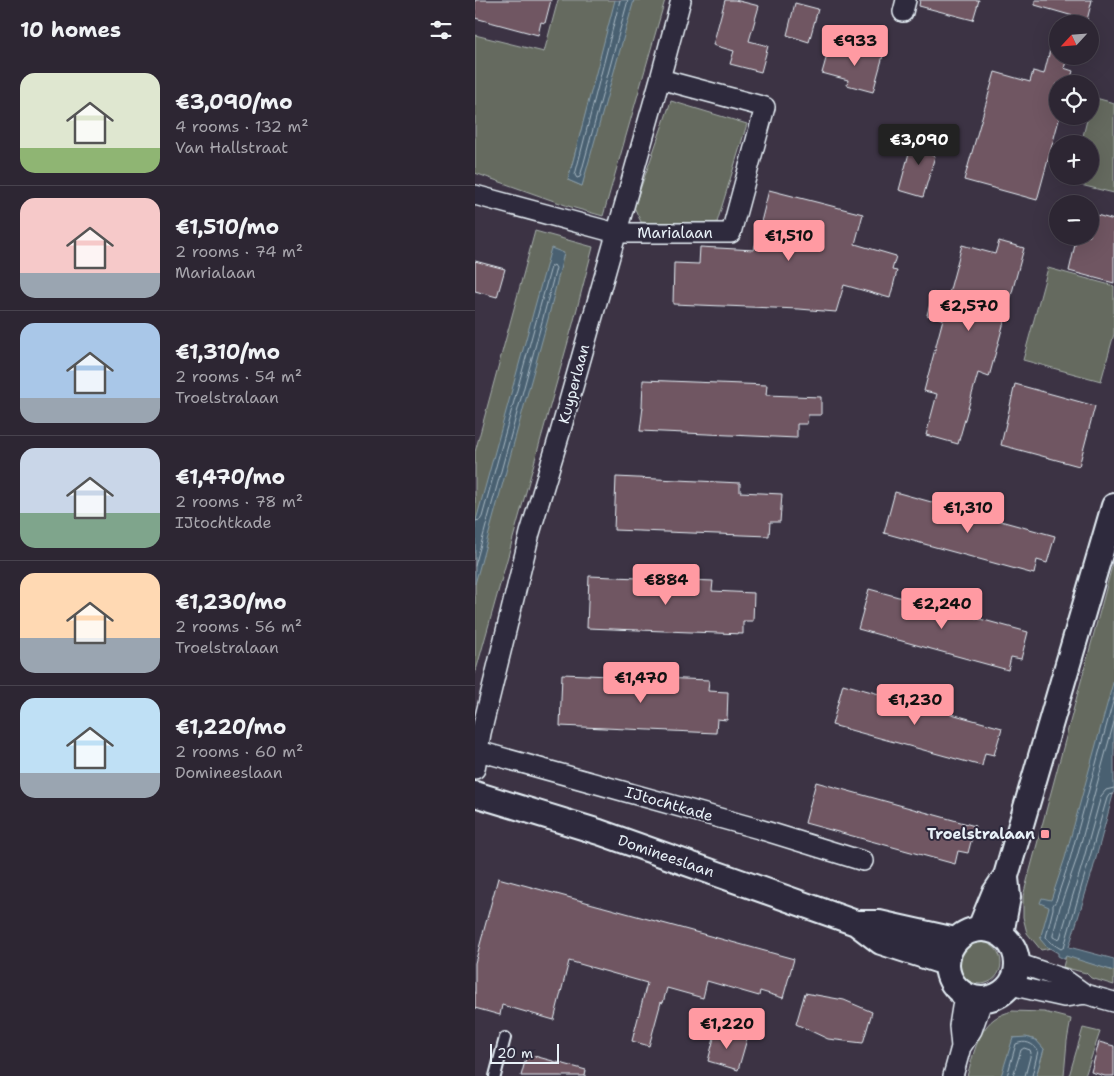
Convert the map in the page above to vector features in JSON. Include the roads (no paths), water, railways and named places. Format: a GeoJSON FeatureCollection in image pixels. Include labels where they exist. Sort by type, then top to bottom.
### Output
{"type":"FeatureCollection","features":[{"type":"Feature","properties":{"kind":"street","name":"Kuyperlaan"},"geometry":{"type":"LineString","coordinates":[[475,769],[477,750],[530,533],[560,433],[681,0]]}},
{"type":"Feature","properties":{"kind":"street","name":"Marialaan"},"geometry":{"type":"LineString","coordinates":[[475,195],[616,233],[731,233],[765,107],[660,78]]}},
{"type":"Feature","properties":{"kind":"street"},"geometry":{"type":"LineString","coordinates":[[991,931],[994,894],[1006,876],[1114,506]]}},
{"type":"Feature","properties":{"kind":"street","name":"IJtochtkade"},"geometry":{"type":"LineString","coordinates":[[477,750],[759,829],[863,861]]}},
{"type":"Feature","properties":{"kind":"street","name":"Domineeslaan"},"geometry":{"type":"LineString","coordinates":[[475,794],[599,832],[856,922],[887,925],[955,940]]}},
{"type":"Feature","properties":{"kind":"street","name":"Domineeslaan"},"geometry":{"type":"LineString","coordinates":[[856,922],[881,942],[946,963]]}},
{"type":"Feature","properties":{"kind":"street"},"geometry":{"type":"LineString","coordinates":[[971,930],[991,931],[1009,941],[1015,952],[1017,963],[1015,975],[1010,986],[993,998],[973,997],[954,987],[948,975],[946,963],[948,951],[955,940],[962,934],[971,930]]}},
{"type":"Feature","properties":{"kind":"street"},"geometry":{"type":"LineString","coordinates":[[1017,963],[1064,979],[1085,994],[1114,1002]]}},
{"type":"Feature","properties":{"kind":"street"},"geometry":{"type":"LineString","coordinates":[[1010,986],[1064,997],[1085,994]]}},
{"type":"Feature","properties":{"kind":"street"},"geometry":{"type":"LineString","coordinates":[[953,1076],[961,1047],[959,1026],[973,997]]}},
{"type":"Feature","properties":{"kind":"lane"},"geometry":{"type":"LineString","coordinates":[[495,1076],[505,1038]]}},
{"type":"Feature","properties":{"kind":"water"},"geometry":{"type":"Polygon","coordinates":[[[615,0],[634,0],[582,186],[568,180],[615,0]]]}},
{"type":"Feature","properties":{"kind":"water"},"geometry":{"type":"Polygon","coordinates":[[[551,248],[564,253],[548,319],[475,584],[475,524],[551,248]]]}},
{"type":"Feature","properties":{"kind":"water"},"geometry":{"type":"Polygon","coordinates":[[[1114,679],[1114,791],[1069,947],[1114,959],[1114,971],[1066,956],[1064,959],[1046,946],[1040,939],[1049,907],[1040,903],[1042,898],[1051,900],[1065,858],[1114,679]]]}},
{"type":"Feature","properties":{"kind":"water"},"geometry":{"type":"Polygon","coordinates":[[[1026,1037],[1036,1040],[1044,1049],[1036,1076],[1001,1076],[1013,1038],[1026,1037]]]}},
{"type":"Feature","properties":{"kind":"place","name":"Troelstralaan"},"geometry":{"type":"Point","coordinates":[1045,834]}}]}
